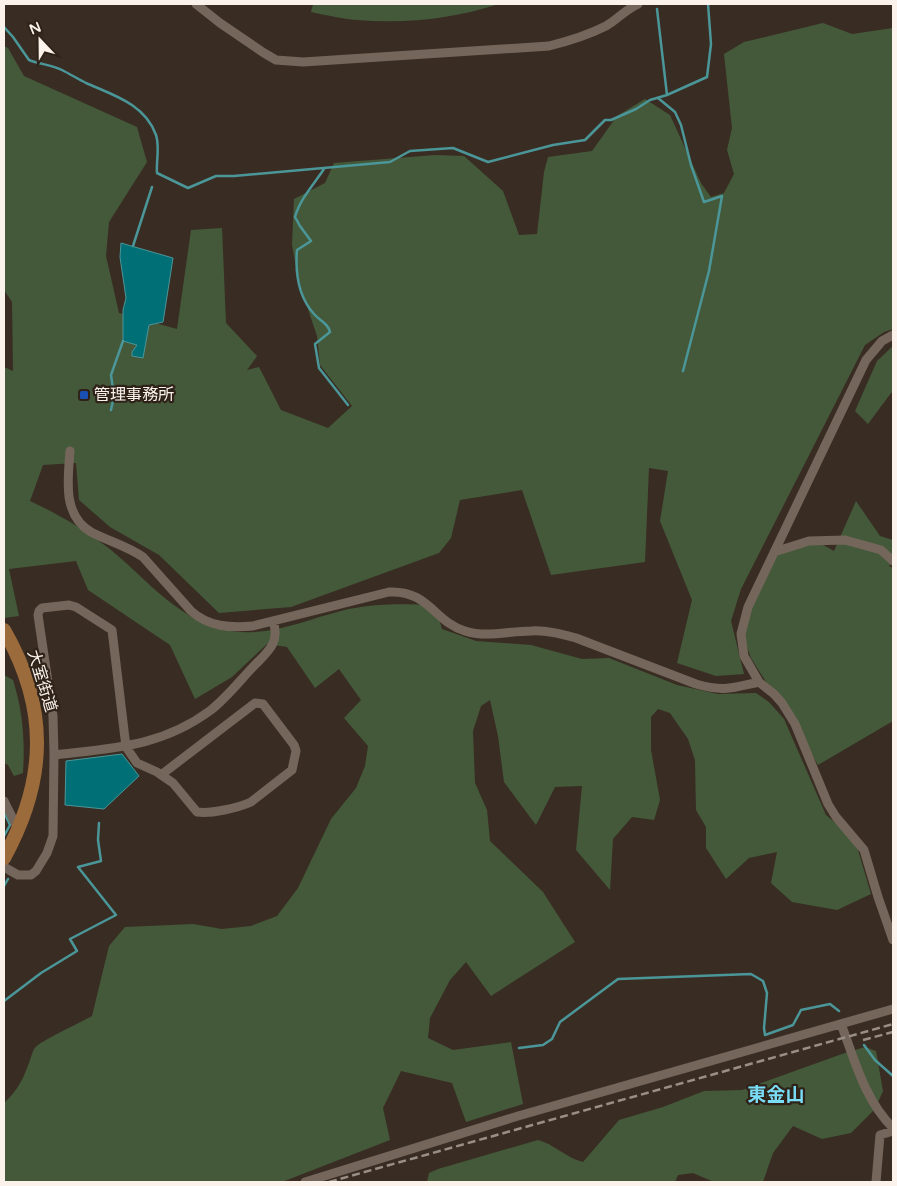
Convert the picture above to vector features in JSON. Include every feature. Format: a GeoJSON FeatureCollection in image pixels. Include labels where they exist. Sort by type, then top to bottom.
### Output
{"type":"FeatureCollection","features":[{"type":"Feature","properties":{"kind":"main road","name":"大室街道"},"geometry":{"type":"LineString","coordinates":[[4,630],[29,687],[35,713],[37,734],[35,776],[30,798],[4,858]]}},
{"type":"Feature","properties":{"kind":"street"},"geometry":{"type":"LineString","coordinates":[[196,4],[220,23],[276,60],[303,62],[550,46],[575,40],[607,25],[629,8],[638,4]]}},
{"type":"Feature","properties":{"kind":"street"},"geometry":{"type":"LineString","coordinates":[[893,335],[882,341],[866,360],[748,607],[741,634],[744,656],[759,682],[782,703],[802,740],[828,804],[864,850],[893,940]]}},
{"type":"Feature","properties":{"kind":"street"},"geometry":{"type":"LineString","coordinates":[[70,451],[69,502],[83,526],[91,532],[134,551],[143,557],[191,612],[200,619],[224,627],[238,628],[388,592],[402,591],[426,602],[453,625],[464,631],[480,634],[547,631],[576,638],[711,688],[729,689],[759,682]]}},
{"type":"Feature","properties":{"kind":"street"},"geometry":{"type":"LineString","coordinates":[[774,552],[809,541],[845,540],[881,550],[893,561]]}},
{"type":"Feature","properties":{"kind":"street"},"geometry":{"type":"LineString","coordinates":[[4,867],[18,875],[31,875],[36,872],[47,853],[53,836],[53,716],[38,615],[42,608],[69,604],[112,630],[126,747],[137,763],[173,783],[197,812],[226,809],[251,802],[289,774],[294,765],[296,751],[294,744],[263,704],[255,703],[161,775]]}},
{"type":"Feature","properties":{"kind":"street"},"geometry":{"type":"LineString","coordinates":[[54,755],[126,747],[161,738],[180,729],[222,700],[273,646],[276,633],[273,621]]}},
{"type":"Feature","properties":{"kind":"street"},"geometry":{"type":"LineString","coordinates":[[4,801],[18,829]]}},
{"type":"Feature","properties":{"kind":"street"},"geometry":{"type":"LineString","coordinates":[[305,1182],[518,1116],[893,1009]]}},
{"type":"Feature","properties":{"kind":"street"},"geometry":{"type":"LineString","coordinates":[[841,1024],[858,1074],[884,1119],[893,1129],[880,1135],[876,1182]]}},
{"type":"Feature","properties":{"kind":"green space"},"geometry":{"type":"Polygon","coordinates":[[[313,4],[499,4],[446,17],[411,21],[375,21],[334,17],[311,12],[313,4]]]}},
{"type":"Feature","properties":{"kind":"green space"},"geometry":{"type":"Polygon","coordinates":[[[823,23],[852,34],[893,28],[893,329],[884,332],[865,345],[741,589],[731,621],[744,674],[716,676],[677,663],[692,600],[660,521],[668,471],[649,468],[645,562],[551,575],[522,490],[460,500],[451,538],[439,553],[291,607],[219,613],[159,555],[110,527],[79,500],[76,463],[43,465],[30,501],[92,536],[111,550],[180,610],[212,626],[231,631],[260,632],[287,627],[341,611],[376,605],[435,605],[442,629],[476,641],[531,645],[582,659],[609,658],[677,685],[718,694],[756,693],[769,702],[784,719],[826,815],[845,831],[858,850],[871,894],[837,910],[792,902],[771,883],[777,852],[749,858],[726,879],[706,848],[706,827],[696,810],[695,760],[688,739],[670,713],[658,709],[651,717],[651,750],[660,800],[654,820],[632,817],[613,839],[610,890],[576,850],[582,786],[555,787],[536,825],[504,782],[498,736],[490,700],[481,706],[473,731],[475,783],[487,810],[490,841],[543,892],[575,942],[491,996],[466,962],[450,980],[430,1018],[428,1038],[453,1050],[511,1042],[523,1104],[466,1122],[452,1083],[401,1071],[383,1108],[390,1140],[282,1182],[4,1182],[4,1103],[20,1083],[37,1046],[92,1016],[109,946],[125,927],[193,924],[222,929],[251,926],[277,916],[298,888],[331,819],[356,788],[365,766],[368,746],[344,718],[361,700],[339,669],[315,688],[287,647],[267,644],[232,677],[195,699],[170,645],[88,590],[76,561],[9,569],[19,616],[4,618],[4,367],[13,371],[12,302],[4,290],[4,46],[8,48],[24,76],[137,127],[147,162],[109,222],[106,256],[119,313],[177,329],[191,230],[222,228],[226,323],[257,356],[247,370],[259,367],[281,410],[328,428],[352,406],[320,365],[317,336],[299,282],[292,245],[294,199],[325,183],[334,163],[435,155],[464,156],[503,191],[519,235],[537,234],[544,172],[548,157],[592,151],[617,116],[645,99],[670,115],[701,183],[711,197],[724,193],[734,174],[727,150],[732,128],[724,54],[744,42],[823,23]]]}},
{"type":"Feature","properties":{"kind":"green space"},"geometry":{"type":"Polygon","coordinates":[[[893,346],[893,392],[868,424],[855,411],[877,361],[893,346]]]}},
{"type":"Feature","properties":{"kind":"green space"},"geometry":{"type":"Polygon","coordinates":[[[856,501],[880,536],[893,540],[893,559],[889,566],[893,568],[893,721],[818,765],[751,658],[744,639],[749,606],[778,554],[816,541],[834,551],[856,501]]]}},
{"type":"Feature","properties":{"kind":"green space"},"geometry":{"type":"Polygon","coordinates":[[[4,675],[13,680],[22,726],[24,749],[23,773],[14,776],[8,765],[4,763],[4,675]]]}},
{"type":"Feature","properties":{"kind":"green space"},"geometry":{"type":"Polygon","coordinates":[[[865,1047],[876,1051],[883,1091],[875,1109],[851,1133],[822,1139],[793,1126],[773,1153],[763,1182],[714,1182],[693,1173],[678,1175],[675,1182],[427,1182],[429,1173],[438,1169],[538,1140],[583,1162],[619,1120],[663,1107],[704,1091],[742,1090],[865,1047]]]}},
{"type":"Feature","properties":{"kind":"water"},"geometry":{"type":"Polygon","coordinates":[[[121,243],[173,258],[163,322],[149,325],[143,358],[132,356],[132,352],[137,345],[123,341],[123,310],[126,298],[120,257],[121,243]]]}},
{"type":"Feature","properties":{"kind":"water"},"geometry":{"type":"Polygon","coordinates":[[[122,754],[139,776],[104,809],[65,805],[66,761],[122,754]]]}},
{"type":"Feature","properties":{"kind":"waterway"},"geometry":{"type":"LineString","coordinates":[[4,27],[29,60],[62,70],[136,108],[151,124],[156,135],[158,144],[157,173],[188,188],[216,176],[390,162],[410,151],[453,148],[488,162],[553,145],[585,140],[605,120],[611,120],[636,109],[650,100],[667,95],[707,77],[711,44],[708,4]]}},
{"type":"Feature","properties":{"kind":"waterway"},"geometry":{"type":"LineString","coordinates":[[657,9],[667,95]]}},
{"type":"Feature","properties":{"kind":"waterway"},"geometry":{"type":"LineString","coordinates":[[658,98],[675,112],[681,125],[691,165],[704,202],[722,196],[709,271],[683,371]]}},
{"type":"Feature","properties":{"kind":"waterway"},"geometry":{"type":"LineString","coordinates":[[324,169],[304,198],[295,217],[311,241],[297,250],[297,276],[304,300],[314,314],[328,326],[330,332],[315,344],[319,368],[348,405]]}},
{"type":"Feature","properties":{"kind":"waterway"},"geometry":{"type":"LineString","coordinates":[[133,246],[152,187]]}},
{"type":"Feature","properties":{"kind":"waterway"},"geometry":{"type":"LineString","coordinates":[[111,410],[114,396],[111,375],[123,341]]}},
{"type":"Feature","properties":{"kind":"waterway"},"geometry":{"type":"LineString","coordinates":[[4,812],[10,825],[4,836]]}},
{"type":"Feature","properties":{"kind":"waterway"},"geometry":{"type":"LineString","coordinates":[[4,1001],[41,973],[77,951],[70,939],[116,915],[78,867],[101,861],[98,840],[99,823]]}},
{"type":"Feature","properties":{"kind":"waterway"},"geometry":{"type":"LineString","coordinates":[[4,886],[8,879]]}},
{"type":"Feature","properties":{"kind":"waterway"},"geometry":{"type":"LineString","coordinates":[[519,1048],[543,1045],[552,1039],[560,1022],[618,979],[751,974],[763,981],[767,993],[765,1035],[793,1025],[801,1010],[830,1004],[839,1011]]}},
{"type":"Feature","properties":{"kind":"waterway"},"geometry":{"type":"LineString","coordinates":[[864,1045],[875,1060],[893,1076]]}},
{"type":"Feature","properties":{"kind":"railway"},"geometry":{"type":"LineString","coordinates":[[329,1182],[893,1024]]}},
{"type":"Feature","properties":{"kind":"railway"},"geometry":{"type":"LineString","coordinates":[[863,1040],[893,1032]]}},
{"type":"Feature","properties":{"kind":"place","name":"管理事務所"},"geometry":{"type":"Point","coordinates":[84,395]}},
{"type":"Feature","properties":{"kind":"district","name":"東金山"},"geometry":{"type":"Point","coordinates":[776,1095]}}]}
